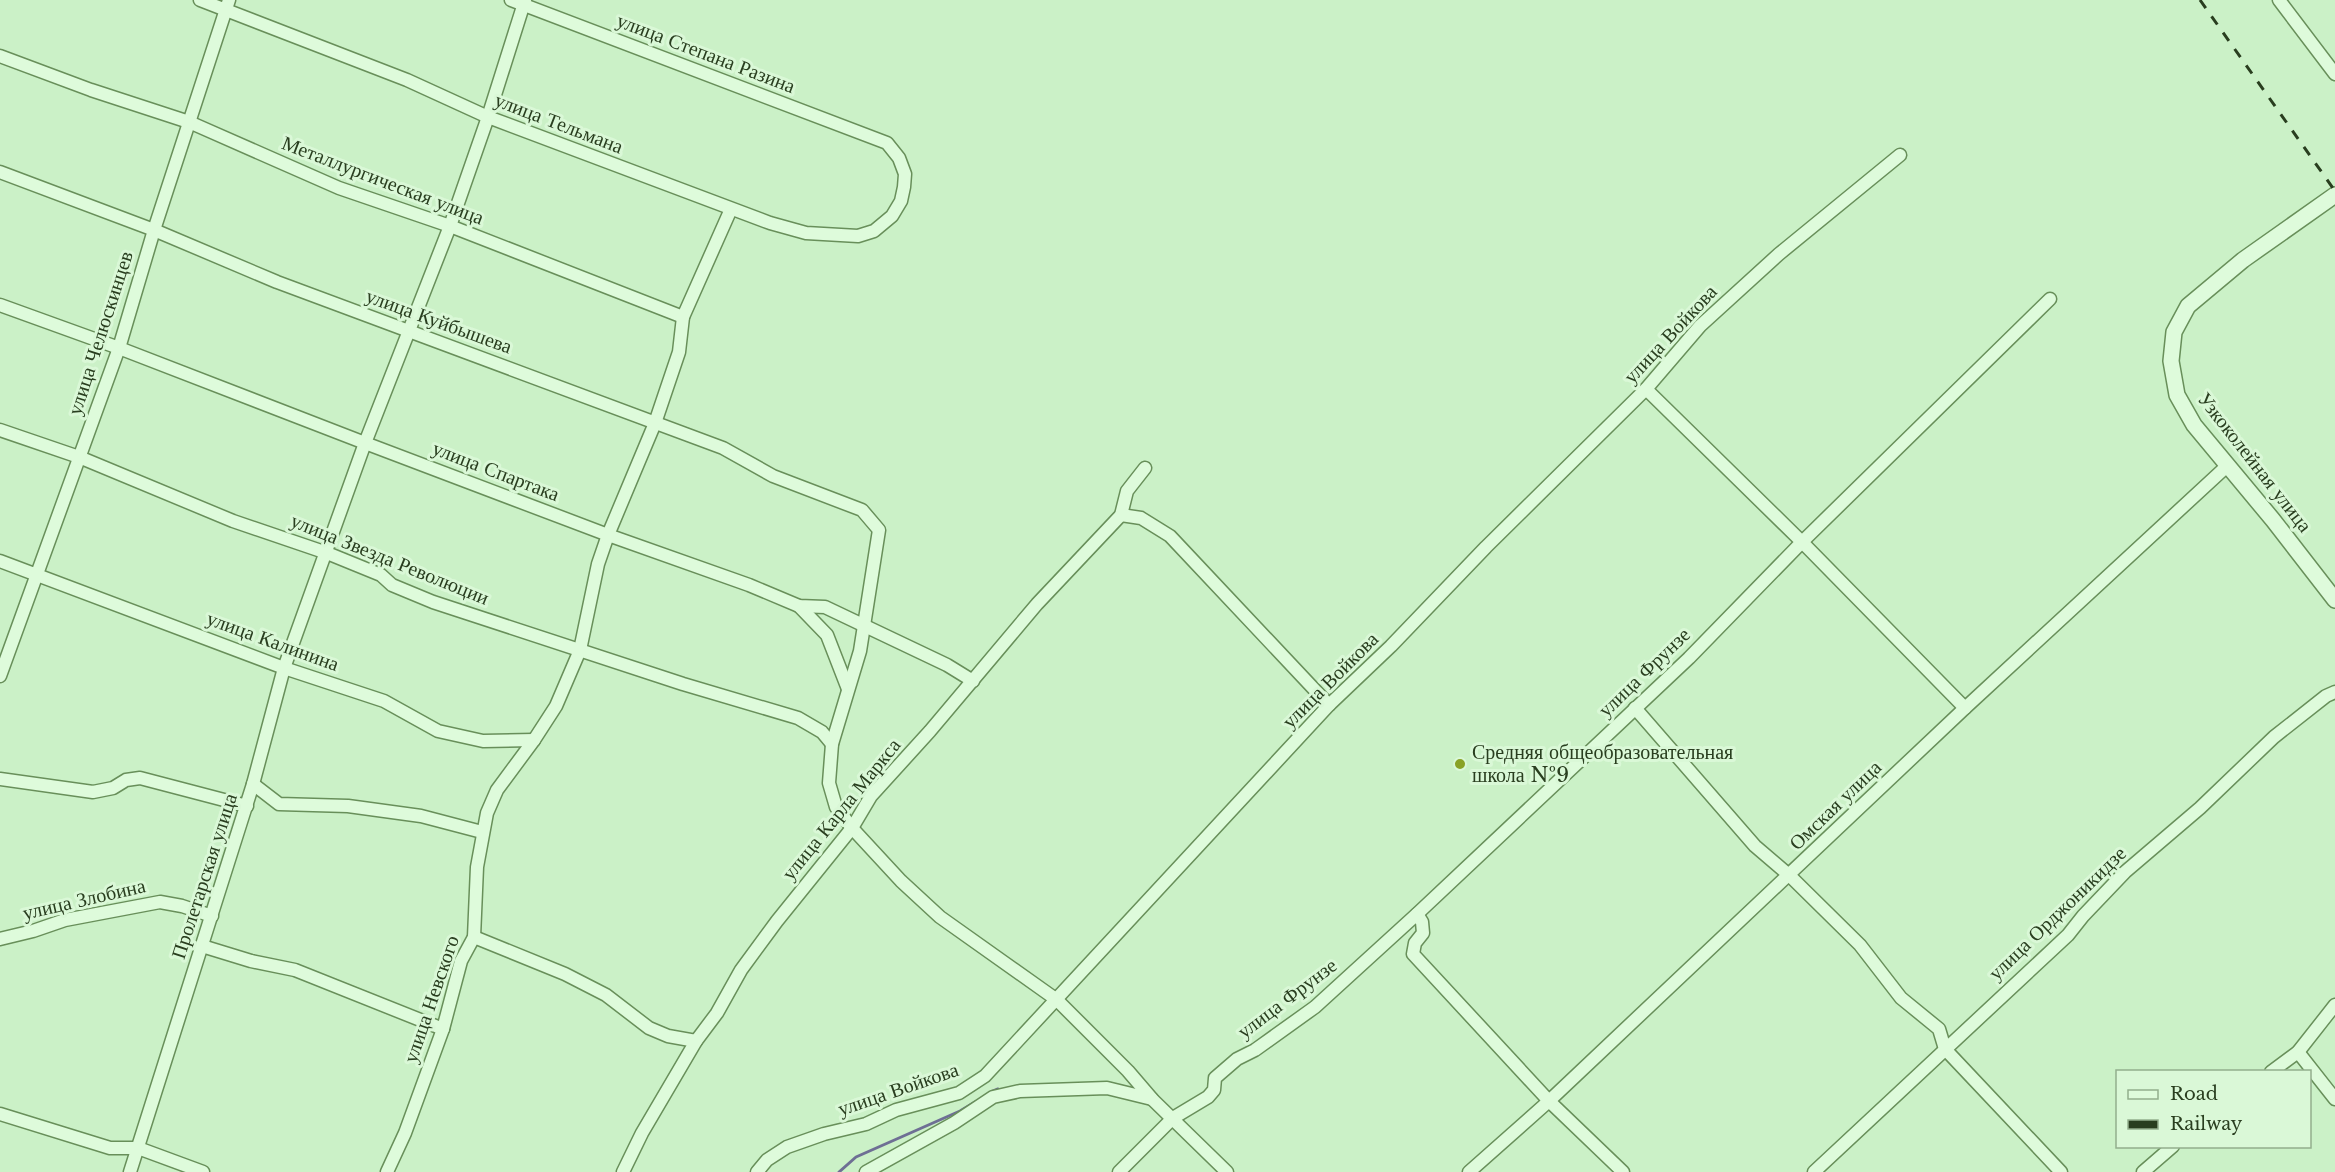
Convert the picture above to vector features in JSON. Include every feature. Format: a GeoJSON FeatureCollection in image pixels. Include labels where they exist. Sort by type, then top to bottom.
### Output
{"type":"FeatureCollection","features":[{"type":"Feature","properties":{"kind":"street","name":"улица Тельмана"},"geometry":{"type":"LineString","coordinates":[[200,0],[228,5],[407,80],[488,117],[770,223],[806,233],[858,236],[874,231],[892,216],[901,201]]}},
{"type":"Feature","properties":{"kind":"street","name":"улица Степана Разина"},"geometry":{"type":"LineString","coordinates":[[511,0],[524,2],[887,143],[899,158],[905,174],[901,201]]}},
{"type":"Feature","properties":{"kind":"street"},"geometry":{"type":"LineString","coordinates":[[2279,0],[2335,74]]}},
{"type":"Feature","properties":{"kind":"street"},"geometry":{"type":"LineString","coordinates":[[254,784],[284,668],[365,443],[450,226],[488,117],[524,2]]}},
{"type":"Feature","properties":{"kind":"street","name":"улица Челюскинцев"},"geometry":{"type":"LineString","coordinates":[[0,676],[118,348],[228,5]]}},
{"type":"Feature","properties":{"kind":"street","name":"Металлургическая улица"},"geometry":{"type":"LineString","coordinates":[[0,56],[91,90],[189,122],[339,188],[450,226],[683,317]]}},
{"type":"Feature","properties":{"kind":"street","name":"улица Войкова"},"geometry":{"type":"LineString","coordinates":[[757,1172],[767,1160],[795,1144],[866,1124],[896,1110],[959,1093],[985,1076],[1329,705],[1392,646],[1486,547],[1646,389],[1700,326],[1779,254],[1900,155]]}},
{"type":"Feature","properties":{"kind":"street","name":"улица Куйбышева"},"geometry":{"type":"LineString","coordinates":[[0,172],[154,230],[277,282],[723,448],[773,476],[862,510],[879,530],[862,626]]}},
{"type":"Feature","properties":{"kind":"street","name":"Узкоколейная улица"},"geometry":{"type":"LineString","coordinates":[[2335,195],[2243,260],[2188,306],[2174,332],[2170,361],[2177,395],[2194,425],[2335,600]]}},
{"type":"Feature","properties":{"kind":"street","name":"улица Невского"},"geometry":{"type":"LineString","coordinates":[[387,1172],[405,1133],[443,1029],[461,962],[474,937],[477,867],[487,813],[497,790],[556,706],[580,650],[598,564],[654,423],[679,352],[683,317],[731,209]]}},
{"type":"Feature","properties":{"kind":"street","name":"улица Фрунзе"},"geometry":{"type":"LineString","coordinates":[[1119,1172],[1173,1119],[1208,1097],[1214,1090],[1215,1078],[1238,1059],[1255,1050],[1315,1007],[1417,914],[1689,658],[1802,542],[2050,299]]}},
{"type":"Feature","properties":{"kind":"street","name":"улица Спартака"},"geometry":{"type":"LineString","coordinates":[[0,305],[608,535],[749,585],[799,606],[825,608],[938,661],[973,681]]}},
{"type":"Feature","properties":{"kind":"street"},"geometry":{"type":"LineString","coordinates":[[1646,389],[1802,542],[1965,708]]}},
{"type":"Feature","properties":{"kind":"street","name":"улица Звезда Революции"},"geometry":{"type":"LineString","coordinates":[[0,430],[79,457],[233,521],[327,553],[381,575],[392,585],[434,602],[683,684],[798,718],[822,732],[832,744]]}},
{"type":"Feature","properties":{"kind":"street","name":"Омская улица"},"geometry":{"type":"LineString","coordinates":[[1469,1172],[1549,1101],[1790,876],[1965,708],[2227,466]]}},
{"type":"Feature","properties":{"kind":"street","name":"улица Карла Маркса"},"geometry":{"type":"LineString","coordinates":[[623,1172],[642,1133],[696,1041],[717,1013],[741,970],[777,921],[852,828],[871,796],[973,681],[1037,604],[1121,515],[1127,490],[1145,468]]}},
{"type":"Feature","properties":{"kind":"street"},"geometry":{"type":"LineString","coordinates":[[1121,515],[1142,518],[1170,536],[1329,705]]}},
{"type":"Feature","properties":{"kind":"street","name":"улица Калинина"},"geometry":{"type":"LineString","coordinates":[[0,561],[284,668],[384,701],[438,732],[483,741],[534,740]]}},
{"type":"Feature","properties":{"kind":"street"},"geometry":{"type":"LineString","coordinates":[[799,606],[827,634],[848,689]]}},
{"type":"Feature","properties":{"kind":"street"},"geometry":{"type":"LineString","coordinates":[[862,626],[860,651],[832,744],[829,783],[836,807],[852,828],[901,881],[940,916],[1057,1000],[1128,1071],[1152,1099],[1227,1172]]}},
{"type":"Feature","properties":{"kind":"street","name":"улица Орджоникидзе"},"geometry":{"type":"LineString","coordinates":[[1814,1172],[2068,935],[2125,872],[2200,808],[2274,737],[2326,696],[2335,692]]}},
{"type":"Feature","properties":{"kind":"street"},"geometry":{"type":"LineString","coordinates":[[1635,708],[1755,846],[1790,876],[1860,945],[1901,998],[1939,1029],[1945,1049],[2061,1172]]}},
{"type":"Feature","properties":{"kind":"street"},"geometry":{"type":"LineString","coordinates":[[0,779],[93,792],[113,788],[126,780],[140,778],[247,806]]}},
{"type":"Feature","properties":{"kind":"street","name":"Пролетарская улица"},"geometry":{"type":"LineString","coordinates":[[130,1172],[254,784],[279,804],[358,807],[420,816],[482,832]]}},
{"type":"Feature","properties":{"kind":"street","name":"улица Злобина"},"geometry":{"type":"LineString","coordinates":[[0,939],[65,920],[160,902],[182,906],[212,916]]}},
{"type":"Feature","properties":{"kind":"street"},"geometry":{"type":"LineString","coordinates":[[1417,914],[1422,922],[1423,933],[1415,944],[1413,954],[1549,1101],[1623,1172]]}},
{"type":"Feature","properties":{"kind":"street"},"geometry":{"type":"LineString","coordinates":[[474,937],[565,974],[606,995],[649,1029],[668,1036],[696,1041]]}},
{"type":"Feature","properties":{"kind":"street"},"geometry":{"type":"LineString","coordinates":[[202,946],[251,961],[295,970],[443,1029]]}},
{"type":"Feature","properties":{"kind":"street"},"geometry":{"type":"LineString","coordinates":[[2272,1070],[2298,1052],[2335,1005]]}},
{"type":"Feature","properties":{"kind":"street"},"geometry":{"type":"LineString","coordinates":[[2298,1052],[2335,1099]]}},
{"type":"Feature","properties":{"kind":"street"},"geometry":{"type":"LineString","coordinates":[[866,1172],[954,1123],[993,1097],[1020,1091],[1107,1088],[1152,1099]]}},
{"type":"Feature","properties":{"kind":"street"},"geometry":{"type":"LineString","coordinates":[[0,1114],[110,1148],[138,1148],[203,1172]]}},
{"type":"Feature","properties":{"kind":"street"},"geometry":{"type":"LineString","coordinates":[[2143,1172],[2171,1148]]}},
{"type":"Feature","properties":{"kind":"waterway"},"geometry":{"type":"LineString","coordinates":[[991,1092],[998,1089]]}},
{"type":"Feature","properties":{"kind":"waterway"},"geometry":{"type":"LineString","coordinates":[[839,1172],[856,1157],[960,1111],[975,1102]]}},
{"type":"Feature","properties":{"kind":"railway"},"geometry":{"type":"LineString","coordinates":[[2200,0],[2335,191]]}},
{"type":"Feature","properties":{"kind":"place","name":"Средняя общеобразовательная школа №9"},"geometry":{"type":"Point","coordinates":[1460,764]}}]}
